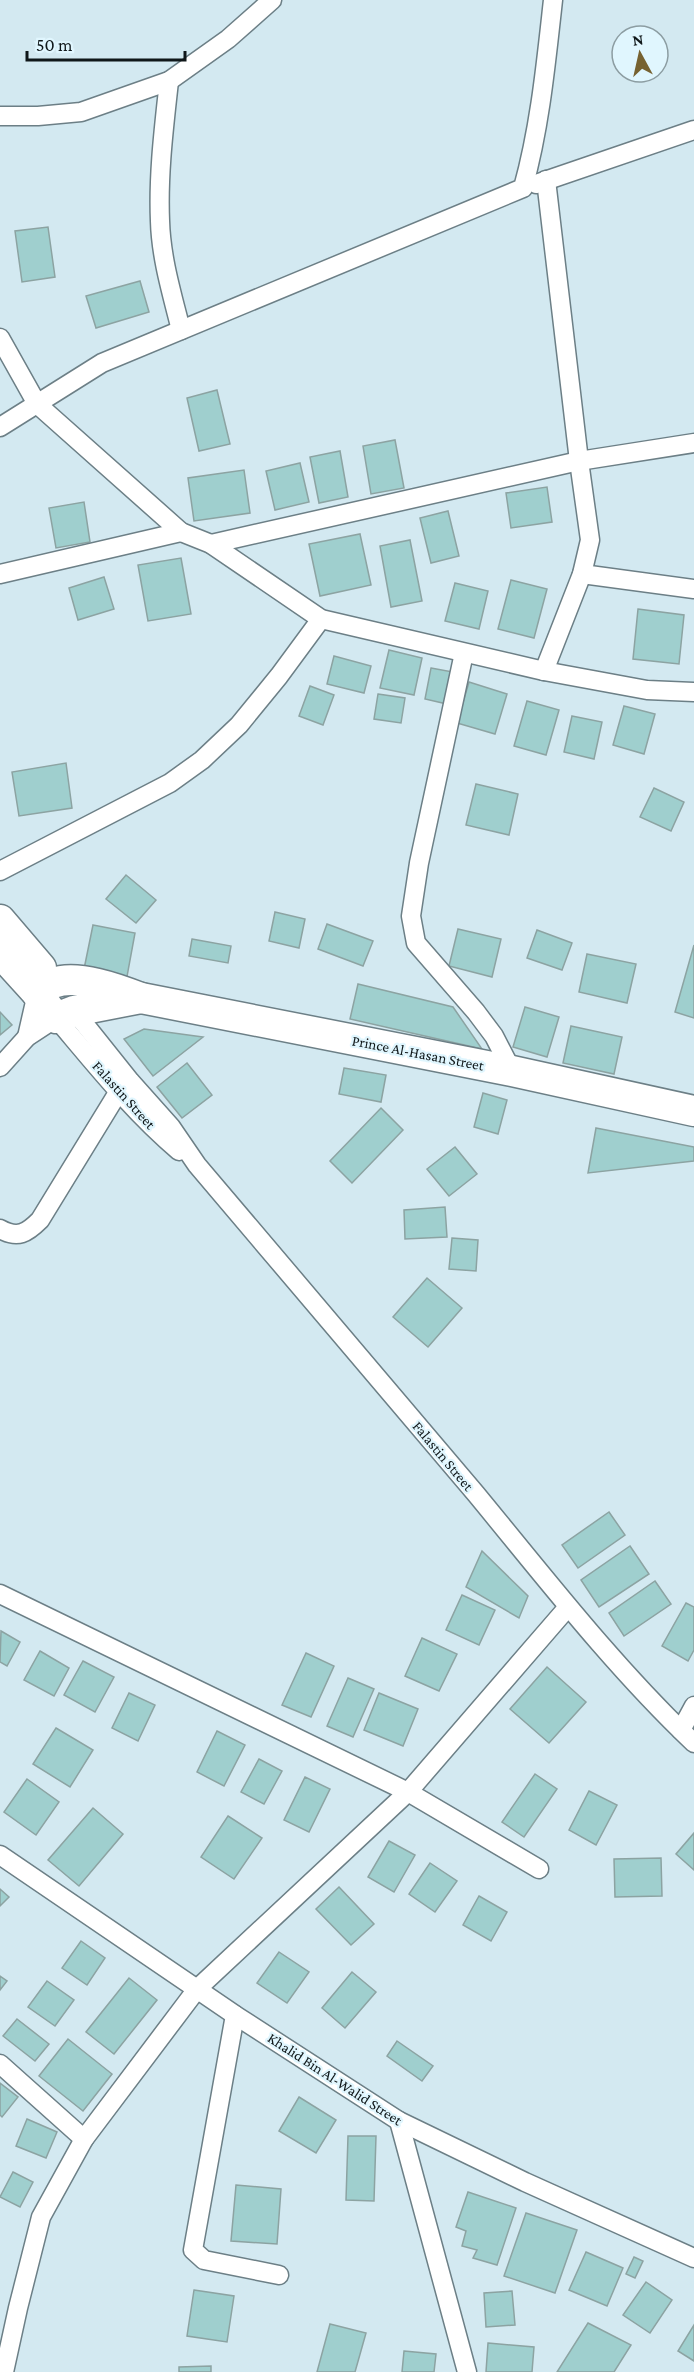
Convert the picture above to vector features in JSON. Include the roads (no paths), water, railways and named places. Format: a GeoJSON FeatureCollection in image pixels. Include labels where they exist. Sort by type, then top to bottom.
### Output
{"type":"FeatureCollection","features":[{"type":"Feature","properties":{"kind":"main road"},"geometry":{"type":"LineString","coordinates":[[0,920],[65,1015]]}},
{"type":"Feature","properties":{"kind":"main road"},"geometry":{"type":"LineString","coordinates":[[0,952],[45,988]]}},
{"type":"Feature","properties":{"kind":"main road","name":"Prince Al-Hasan Street"},"geometry":{"type":"LineString","coordinates":[[45,988],[85,982],[118,989],[141,998],[512,1071],[694,1111]]}},
{"type":"Feature","properties":{"kind":"main road","name":"Prince Al-Hasan Street"},"geometry":{"type":"LineString","coordinates":[[65,1015],[141,998]]}},
{"type":"Feature","properties":{"kind":"street"},"geometry":{"type":"LineString","coordinates":[[0,116],[38,116],[81,112],[169,81],[228,39],[272,0]]}},
{"type":"Feature","properties":{"kind":"street"},"geometry":{"type":"LineString","coordinates":[[523,188],[532,157],[543,89],[553,0]]}},
{"type":"Feature","properties":{"kind":"street"},"geometry":{"type":"LineString","coordinates":[[169,81],[162,155],[160,221],[165,269],[181,330]]}},
{"type":"Feature","properties":{"kind":"street"},"geometry":{"type":"LineString","coordinates":[[0,427],[102,363],[523,188],[694,130]]}},
{"type":"Feature","properties":{"kind":"street"},"geometry":{"type":"LineString","coordinates":[[544,671],[582,574],[590,540],[546,180]]}},
{"type":"Feature","properties":{"kind":"street"},"geometry":{"type":"LineString","coordinates":[[0,338],[37,404],[181,532],[212,544],[321,619],[544,671],[647,690],[694,692]]}},
{"type":"Feature","properties":{"kind":"street"},"geometry":{"type":"LineString","coordinates":[[212,544],[579,461],[694,443]]}},
{"type":"Feature","properties":{"kind":"street"},"geometry":{"type":"LineString","coordinates":[[0,574],[181,532]]}},
{"type":"Feature","properties":{"kind":"street"},"geometry":{"type":"LineString","coordinates":[[582,574],[694,589]]}},
{"type":"Feature","properties":{"kind":"street"},"geometry":{"type":"LineString","coordinates":[[0,870],[170,783],[202,760],[239,725],[321,619]]}},
{"type":"Feature","properties":{"kind":"street"},"geometry":{"type":"LineString","coordinates":[[464,652],[419,863],[411,916],[416,943],[476,1012],[494,1036],[512,1071]]}},
{"type":"Feature","properties":{"kind":"street"},"geometry":{"type":"LineString","coordinates":[[27,1037],[45,988]]}},
{"type":"Feature","properties":{"kind":"street"},"geometry":{"type":"LineString","coordinates":[[0,1067],[27,1037],[65,1015]]}},
{"type":"Feature","properties":{"kind":"street","name":"Falastin Street"},"geometry":{"type":"LineString","coordinates":[[65,1015],[119,1091],[162,1137],[196,1165]]}},
{"type":"Feature","properties":{"kind":"street","name":"Falastin Street"},"geometry":{"type":"LineString","coordinates":[[65,1015],[130,1081],[171,1127],[196,1165],[568,1607],[630,1677],[694,1743]]}},
{"type":"Feature","properties":{"kind":"street"},"geometry":{"type":"LineString","coordinates":[[0,1229],[14,1235],[27,1233],[40,1220],[119,1091]]}},
{"type":"Feature","properties":{"kind":"street"},"geometry":{"type":"LineString","coordinates":[[0,1594],[408,1792],[539,1869]]}},
{"type":"Feature","properties":{"kind":"street"},"geometry":{"type":"LineString","coordinates":[[4,2372],[41,2217],[84,2139],[197,1989],[408,1792],[568,1607]]}},
{"type":"Feature","properties":{"kind":"street"},"geometry":{"type":"LineString","coordinates":[[681,1730],[694,1706]]}},
{"type":"Feature","properties":{"kind":"street","name":"Khalid Bin Al-Walid Street"},"geometry":{"type":"LineString","coordinates":[[0,1856],[236,2015],[399,2121],[694,2258]]}},
{"type":"Feature","properties":{"kind":"street"},"geometry":{"type":"LineString","coordinates":[[236,2015],[193,2250],[204,2260],[279,2275]]}},
{"type":"Feature","properties":{"kind":"street"},"geometry":{"type":"LineString","coordinates":[[0,2064],[84,2139]]}},
{"type":"Feature","properties":{"kind":"street"},"geometry":{"type":"LineString","coordinates":[[399,2121],[467,2372]]}}]}
